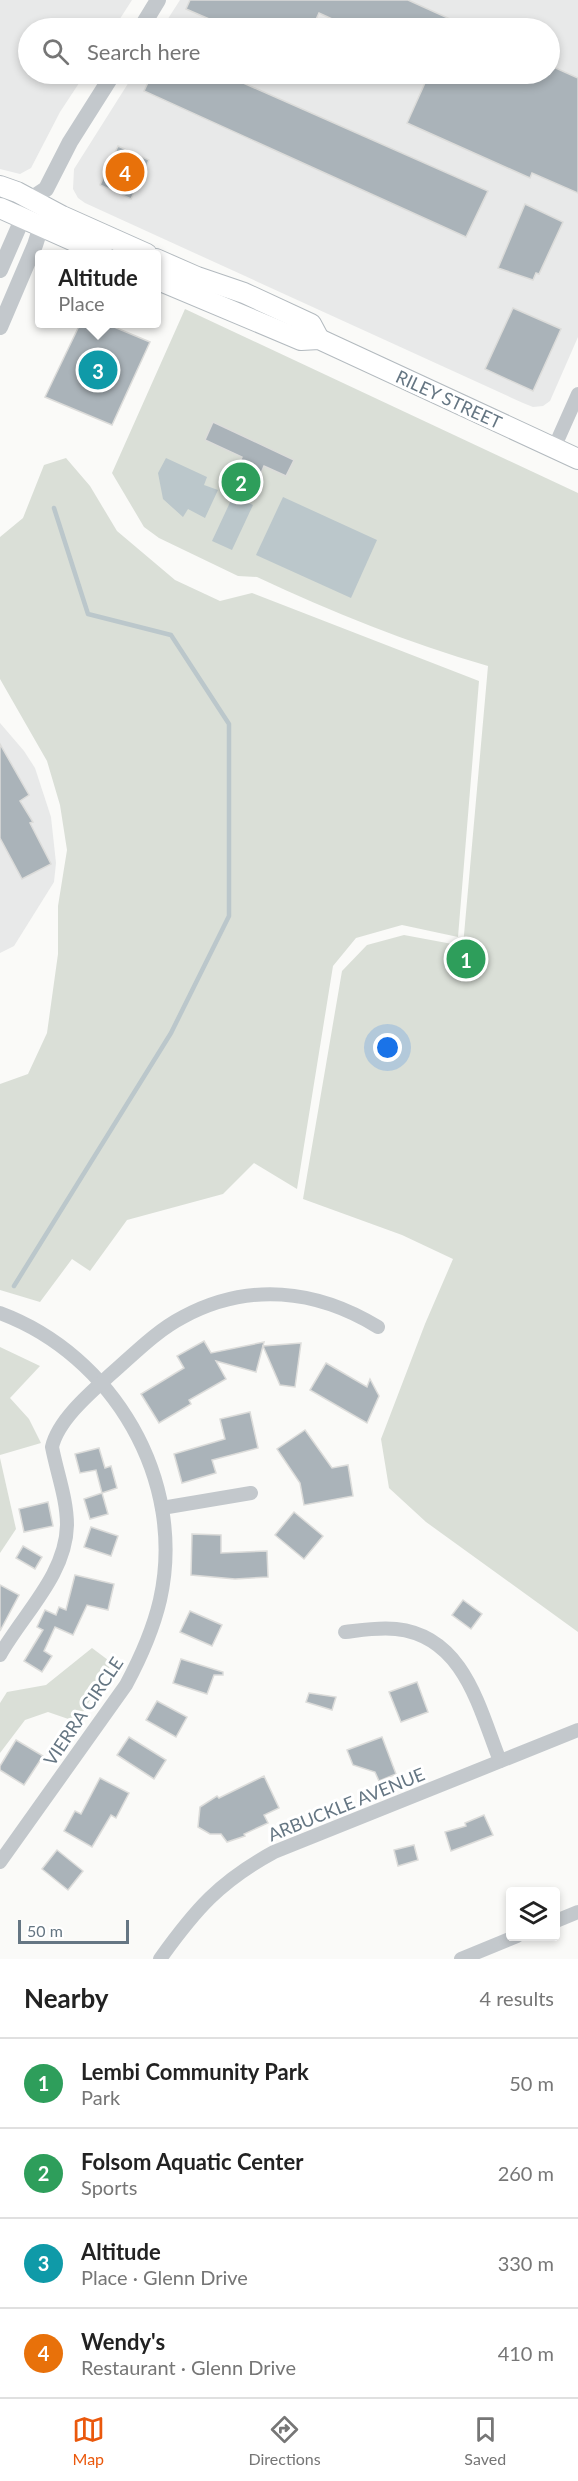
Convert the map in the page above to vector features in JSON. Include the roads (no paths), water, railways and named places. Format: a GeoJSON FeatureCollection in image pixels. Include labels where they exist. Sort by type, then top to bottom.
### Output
{"type":"FeatureCollection","features":[{"type":"Feature","properties":{"kind":"main road"},"geometry":{"type":"LineString","coordinates":[[0,186],[41,199],[138,250]]}},
{"type":"Feature","properties":{"kind":"main road"},"geometry":{"type":"LineString","coordinates":[[0,208],[92,250]]}},
{"type":"Feature","properties":{"kind":"main road","name":"RILEY STREET"},"geometry":{"type":"LineString","coordinates":[[161,261],[197,277],[244,293],[311,324],[319,339]]}},
{"type":"Feature","properties":{"kind":"main road","name":"RILEY STREET"},"geometry":{"type":"LineString","coordinates":[[161,281],[301,340],[319,339],[578,459]]}},
{"type":"Feature","properties":{"kind":"street"},"geometry":{"type":"LineString","coordinates":[[147,18],[158,0]]}},
{"type":"Feature","properties":{"kind":"street"},"geometry":{"type":"LineString","coordinates":[[0,270],[21,218],[41,199],[70,142],[107,84]]}},
{"type":"Feature","properties":{"kind":"street"},"geometry":{"type":"LineString","coordinates":[[0,327],[41,227],[41,199]]}},
{"type":"Feature","properties":{"kind":"street"},"geometry":{"type":"LineString","coordinates":[[554,448],[578,394]]}},
{"type":"Feature","properties":{"kind":"street"},"geometry":{"type":"LineString","coordinates":[[0,1655],[59,1564],[64,1546],[67,1526],[66,1508],[52,1447],[54,1438],[61,1425],[102,1382],[174,1322],[205,1306],[255,1294],[307,1297],[356,1313],[378,1327]]}},
{"type":"Feature","properties":{"kind":"street","name":"VIERRA CIRCLE"},"geometry":{"type":"LineString","coordinates":[[0,1313],[20,1320],[65,1348],[102,1382],[117,1401],[144,1448],[162,1508],[165,1546],[160,1599],[139,1661],[126,1684],[0,1862]]}},
{"type":"Feature","properties":{"kind":"street"},"geometry":{"type":"LineString","coordinates":[[162,1508],[251,1493]]}},
{"type":"Feature","properties":{"kind":"street"},"geometry":{"type":"LineString","coordinates":[[345,1632],[394,1628],[418,1634],[439,1645],[464,1672],[500,1761]]}},
{"type":"Feature","properties":{"kind":"street","name":"ARBUCKLE AVENUE"},"geometry":{"type":"LineString","coordinates":[[160,1959],[188,1921],[212,1894],[252,1864],[274,1852],[578,1730]]}},
{"type":"Feature","properties":{"kind":"street"},"geometry":{"type":"LineString","coordinates":[[560,1919],[578,1912]]}},
{"type":"Feature","properties":{"kind":"street"},"geometry":{"type":"LineString","coordinates":[[461,1959],[506,1941]]}},
{"type":"Feature","properties":{"kind":"waterway"},"geometry":{"type":"LineString","coordinates":[[14,1286],[171,1033],[229,916],[229,724],[171,635],[88,614],[54,508]]}},
{"type":"Feature","properties":{"kind":"place","name":"Wendy's"},"geometry":{"type":"Point","coordinates":[125,172]}},
{"type":"Feature","properties":{"kind":"place","name":"Altitude"},"geometry":{"type":"Point","coordinates":[98,370]}},
{"type":"Feature","properties":{"kind":"place","name":"Folsom Aquatic Center"},"geometry":{"type":"Point","coordinates":[241,482]}},
{"type":"Feature","properties":{"kind":"place","name":"Lembi Community Park"},"geometry":{"type":"Point","coordinates":[466,959]}}]}
